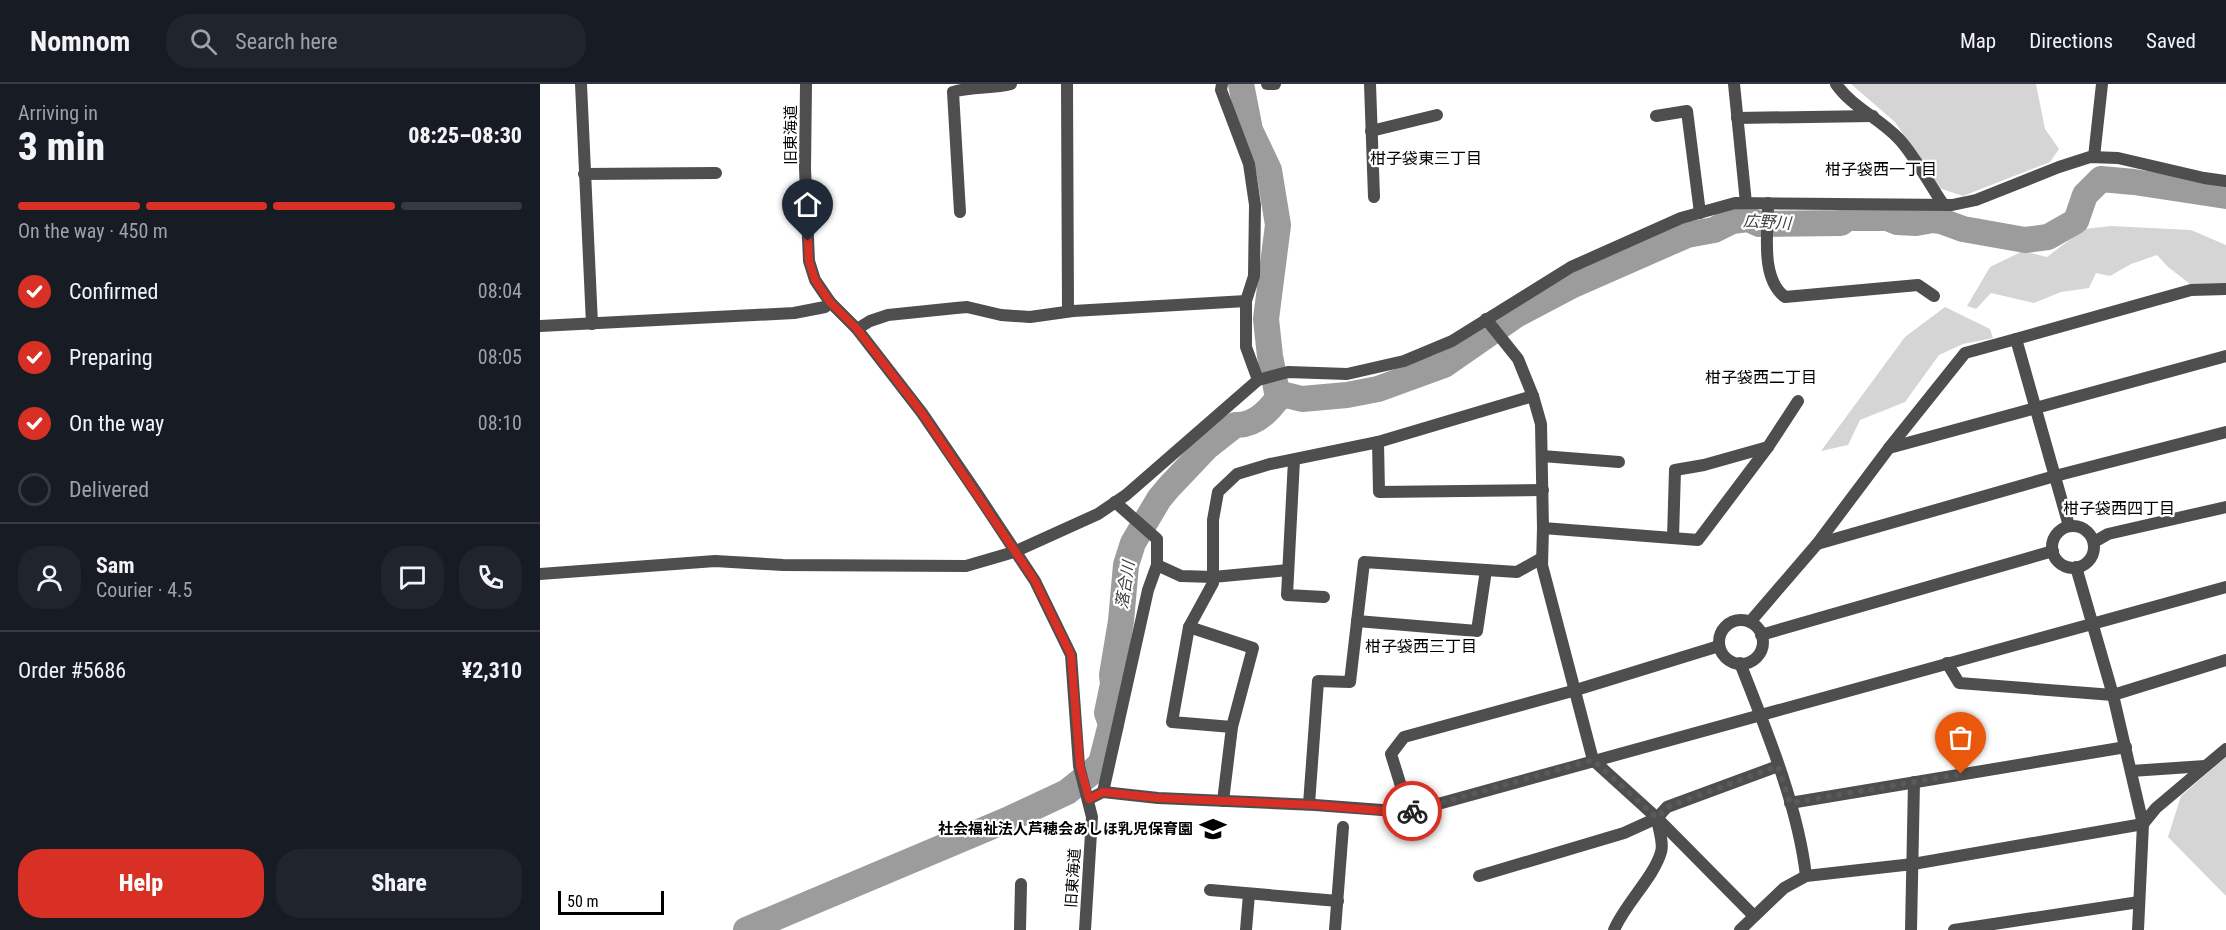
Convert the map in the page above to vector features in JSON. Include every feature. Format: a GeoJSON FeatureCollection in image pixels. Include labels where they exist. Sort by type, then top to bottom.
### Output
{"type":"FeatureCollection","features":[{"type":"Feature","properties":{"kind":"street"},"geometry":{"type":"LineString","coordinates":[[581,84],[592,324]]}},
{"type":"Feature","properties":{"kind":"street","name":"旧東海道"},"geometry":{"type":"LineString","coordinates":[[806,84],[809,261],[815,280],[830,302],[857,329],[922,413],[1035,581],[1071,655],[1080,766],[1092,816],[1085,930]]}},
{"type":"Feature","properties":{"kind":"street"},"geometry":{"type":"LineString","coordinates":[[960,212],[953,92],[967,88],[999,87],[1011,84]]}},
{"type":"Feature","properties":{"kind":"street"},"geometry":{"type":"LineString","coordinates":[[1067,84],[1068,311]]}},
{"type":"Feature","properties":{"kind":"street"},"geometry":{"type":"LineString","coordinates":[[1222,84],[1221,90],[1249,164],[1255,205],[1254,276],[1246,301],[1246,347],[1258,380]]}},
{"type":"Feature","properties":{"kind":"street"},"geometry":{"type":"LineString","coordinates":[[1267,84],[1274,84]]}},
{"type":"Feature","properties":{"kind":"street"},"geometry":{"type":"LineString","coordinates":[[1370,84],[1374,197]]}},
{"type":"Feature","properties":{"kind":"street"},"geometry":{"type":"LineString","coordinates":[[1734,84],[1746,203]]}},
{"type":"Feature","properties":{"kind":"street"},"geometry":{"type":"LineString","coordinates":[[1836,84],[1845,97],[1873,116],[1900,140],[1943,204]]}},
{"type":"Feature","properties":{"kind":"street"},"geometry":{"type":"LineString","coordinates":[[2094,157],[2102,84]]}},
{"type":"Feature","properties":{"kind":"street"},"geometry":{"type":"LineString","coordinates":[[1656,116],[1687,111],[1700,213]]}},
{"type":"Feature","properties":{"kind":"street"},"geometry":{"type":"LineString","coordinates":[[1371,131],[1437,115]]}},
{"type":"Feature","properties":{"kind":"street"},"geometry":{"type":"LineString","coordinates":[[1737,118],[1873,116]]}},
{"type":"Feature","properties":{"kind":"street"},"geometry":{"type":"LineString","coordinates":[[540,574],[715,561],[783,565],[966,566],[1014,552],[1098,514],[1258,380],[1288,372],[1347,374],[1404,361],[1452,340],[1571,267],[1681,218],[1736,203],[1943,204],[1976,200],[2059,167],[2094,157],[2118,158],[2226,181]]}},
{"type":"Feature","properties":{"kind":"street"},"geometry":{"type":"LineString","coordinates":[[584,174],[716,172]]}},
{"type":"Feature","properties":{"kind":"street"},"geometry":{"type":"LineString","coordinates":[[1768,203],[1768,263],[1776,290],[1785,297],[1918,285],[1934,296]]}},
{"type":"Feature","properties":{"kind":"street"},"geometry":{"type":"LineString","coordinates":[[1750,622],[1816,544],[1888,448],[1965,353],[2191,290],[2226,289]]}},
{"type":"Feature","properties":{"kind":"street"},"geometry":{"type":"LineString","coordinates":[[857,329],[870,321],[888,315],[968,307],[1001,315],[1030,317],[1068,311],[1246,301]]}},
{"type":"Feature","properties":{"kind":"street"},"geometry":{"type":"LineString","coordinates":[[540,326],[794,313],[825,307],[830,302]]}},
{"type":"Feature","properties":{"kind":"street"},"geometry":{"type":"LineString","coordinates":[[1486,319],[1518,359],[1541,424],[1542,565],[1593,760],[1657,818],[1754,916]]}},
{"type":"Feature","properties":{"kind":"street"},"geometry":{"type":"LineString","coordinates":[[2016,339],[2069,526]]}},
{"type":"Feature","properties":{"kind":"street"},"geometry":{"type":"LineString","coordinates":[[1888,448],[2226,356]]}},
{"type":"Feature","properties":{"kind":"street"},"geometry":{"type":"LineString","coordinates":[[1232,727],[1172,722],[1189,627],[1213,583],[1213,520],[1218,492],[1238,474],[1378,442],[1533,396]]}},
{"type":"Feature","properties":{"kind":"street"},"geometry":{"type":"LineString","coordinates":[[1543,528],[1698,540],[1768,447],[1798,401]]}},
{"type":"Feature","properties":{"kind":"street"},"geometry":{"type":"LineString","coordinates":[[1816,544],[2055,476],[2226,432]]}},
{"type":"Feature","properties":{"kind":"street"},"geometry":{"type":"LineString","coordinates":[[1378,442],[1379,492],[1543,490]]}},
{"type":"Feature","properties":{"kind":"street"},"geometry":{"type":"LineString","coordinates":[[1673,538],[1675,470],[1704,465],[1768,447]]}},
{"type":"Feature","properties":{"kind":"street"},"geometry":{"type":"LineString","coordinates":[[1542,456],[1619,462]]}},
{"type":"Feature","properties":{"kind":"street"},"geometry":{"type":"LineString","coordinates":[[1293,460],[1287,595],[1324,597]]}},
{"type":"Feature","properties":{"kind":"street"},"geometry":{"type":"LineString","coordinates":[[1103,792],[1148,590],[1157,564],[1157,539],[1115,502]]}},
{"type":"Feature","properties":{"kind":"street"},"geometry":{"type":"LineString","coordinates":[[2094,542],[2108,534],[2226,507]]}},
{"type":"Feature","properties":{"kind":"street"},"geometry":{"type":"LineString","coordinates":[[2069,526],[2076,526],[2087,531],[2094,542],[2092,555],[2088,561],[2076,567],[2059,562],[2053,551],[2054,538],[2063,528],[2069,526]]}},
{"type":"Feature","properties":{"kind":"street"},"geometry":{"type":"LineString","coordinates":[[1761,635],[2053,551]]}},
{"type":"Feature","properties":{"kind":"street"},"geometry":{"type":"LineString","coordinates":[[1309,804],[1318,681],[1350,682],[1364,562],[1517,572],[1542,558]]}},
{"type":"Feature","properties":{"kind":"street"},"geometry":{"type":"LineString","coordinates":[[1157,564],[1181,576],[1212,577],[1288,570]]}},
{"type":"Feature","properties":{"kind":"street"},"geometry":{"type":"LineString","coordinates":[[2076,567],[2113,695],[2143,824],[2138,930]]}},
{"type":"Feature","properties":{"kind":"street"},"geometry":{"type":"LineString","coordinates":[[1357,621],[1477,631],[1486,570]]}},
{"type":"Feature","properties":{"kind":"street"},"geometry":{"type":"LineString","coordinates":[[1088,795],[1103,792],[1158,798],[1309,804],[1409,812],[2226,587]]}},
{"type":"Feature","properties":{"kind":"street"},"geometry":{"type":"LineString","coordinates":[[1737,620],[1750,622],[1761,635],[1762,642],[1758,655],[1753,660],[1740,663],[1727,658],[1719,646],[1719,639],[1725,627],[1737,620]]}},
{"type":"Feature","properties":{"kind":"street"},"geometry":{"type":"LineString","coordinates":[[1189,627],[1253,648],[1232,727],[1223,801]]}},
{"type":"Feature","properties":{"kind":"street"},"geometry":{"type":"LineString","coordinates":[[1409,812],[1391,754],[1404,737],[1576,690],[1719,646]]}},
{"type":"Feature","properties":{"kind":"street"},"geometry":{"type":"LineString","coordinates":[[1947,663],[1959,683],[2113,695],[2226,660]]}},
{"type":"Feature","properties":{"kind":"street"},"geometry":{"type":"LineString","coordinates":[[1740,663],[1790,803],[1804,857],[1806,876]]}},
{"type":"Feature","properties":{"kind":"street"},"geometry":{"type":"LineString","coordinates":[[1790,803],[2126,747]]}},
{"type":"Feature","properties":{"kind":"street"},"geometry":{"type":"LineString","coordinates":[[1740,930],[1784,888],[1806,876],[1913,864],[2143,824],[2156,808],[2226,749]]}},
{"type":"Feature","properties":{"kind":"street"},"geometry":{"type":"LineString","coordinates":[[1479,876],[1624,833],[1657,818],[1667,807],[1778,766]]}},
{"type":"Feature","properties":{"kind":"street"},"geometry":{"type":"LineString","coordinates":[[2131,771],[2205,766]]}},
{"type":"Feature","properties":{"kind":"street"},"geometry":{"type":"LineString","coordinates":[[1911,930],[1914,782]]}},
{"type":"Feature","properties":{"kind":"street"},"geometry":{"type":"LineString","coordinates":[[1614,930],[1662,850],[1657,818]]}},
{"type":"Feature","properties":{"kind":"street"},"geometry":{"type":"LineString","coordinates":[[1335,930],[1343,827]]}},
{"type":"Feature","properties":{"kind":"street"},"geometry":{"type":"LineString","coordinates":[[1020,930],[1021,884]]}},
{"type":"Feature","properties":{"kind":"street"},"geometry":{"type":"LineString","coordinates":[[1210,891],[1338,901]]}},
{"type":"Feature","properties":{"kind":"street"},"geometry":{"type":"LineString","coordinates":[[1246,930],[1249,894]]}},
{"type":"Feature","properties":{"kind":"street"},"geometry":{"type":"LineString","coordinates":[[1954,930],[2139,902]]}},
{"type":"Feature","properties":{"kind":"shaded area"},"geometry":{"type":"Polygon","coordinates":[[[1851,84],[2036,84],[2045,129],[2059,149],[2050,162],[1963,196],[1939,188],[1895,122],[1851,84]]]}},
{"type":"Feature","properties":{"kind":"shaded area"},"geometry":{"type":"Polygon","coordinates":[[[2111,226],[2191,230],[2226,245],[2226,284],[2194,287],[2168,267],[2157,255],[2131,264],[2110,276],[2096,273],[2089,288],[2061,292],[2034,303],[1991,293],[1976,309],[1967,306],[1990,267],[2023,251],[2047,257],[2084,229],[2111,226]]]}},
{"type":"Feature","properties":{"kind":"shaded area"},"geometry":{"type":"Polygon","coordinates":[[[1945,307],[1990,329],[1993,338],[1963,344],[1939,355],[1905,402],[1860,420],[1848,445],[1821,451],[1905,337],[1945,307]]]}},
{"type":"Feature","properties":{"kind":"shaded area"},"geometry":{"type":"Polygon","coordinates":[[[2226,757],[2226,896],[2168,837],[2181,796],[2226,757]]]}},
{"type":"Feature","properties":{"kind":"waterway","name":"落合川"},"geometry":{"type":"LineString","coordinates":[[746,930],[1007,820],[1067,792],[1101,763],[1111,724],[1107,713],[1113,684],[1112,675],[1121,621],[1126,565],[1133,543],[1159,499],[1207,447],[1235,425],[1242,425],[1260,417],[1278,398],[1266,319],[1278,225],[1269,170],[1250,130],[1241,84]]}},
{"type":"Feature","properties":{"kind":"waterway","name":"広野川"},"geometry":{"type":"LineString","coordinates":[[1278,398],[1286,395],[1302,399],[1347,395],[1378,389],[1444,365],[1516,315],[1573,285],[1687,235],[1714,230],[1732,221],[1748,219],[1759,224],[1841,223],[1847,218],[1887,218],[1897,222],[1916,223],[1933,220],[1963,229],[2025,240],[2048,237],[2076,221],[2085,195],[2101,179],[2226,196]]}},
{"type":"Feature","properties":{"kind":"way so far"},"geometry":{"type":"LineString","coordinates":[[1412,811],[1593,760],[1657,818],[1667,807],[1778,766],[1790,803],[1961,774]]}},
{"type":"Feature","properties":{"kind":"place","name":"社会福祉法人芦穂会あしほ乳児保育園"},"geometry":{"type":"Point","coordinates":[1213,829]}},
{"type":"Feature","properties":{"kind":"district","name":"柑子袋東三丁目"},"geometry":{"type":"Point","coordinates":[1426,158]}},
{"type":"Feature","properties":{"kind":"district","name":"柑子袋西一丁目"},"geometry":{"type":"Point","coordinates":[1881,169]}},
{"type":"Feature","properties":{"kind":"district","name":"柑子袋西二丁目"},"geometry":{"type":"Point","coordinates":[1761,377]}},
{"type":"Feature","properties":{"kind":"district","name":"柑子袋西四丁目"},"geometry":{"type":"Point","coordinates":[2119,508]}},
{"type":"Feature","properties":{"kind":"district","name":"柑子袋西三丁目"},"geometry":{"type":"Point","coordinates":[1421,646]}},
{"type":"Feature","properties":{"kind":"route"},"geometry":{"type":"LineString","coordinates":[[808,241],[809,261],[815,280],[830,302],[857,329],[922,413],[1035,581],[1071,655],[1074,717],[1080,766],[1089,799],[1103,792],[1158,798],[1412,811]]}}]}
